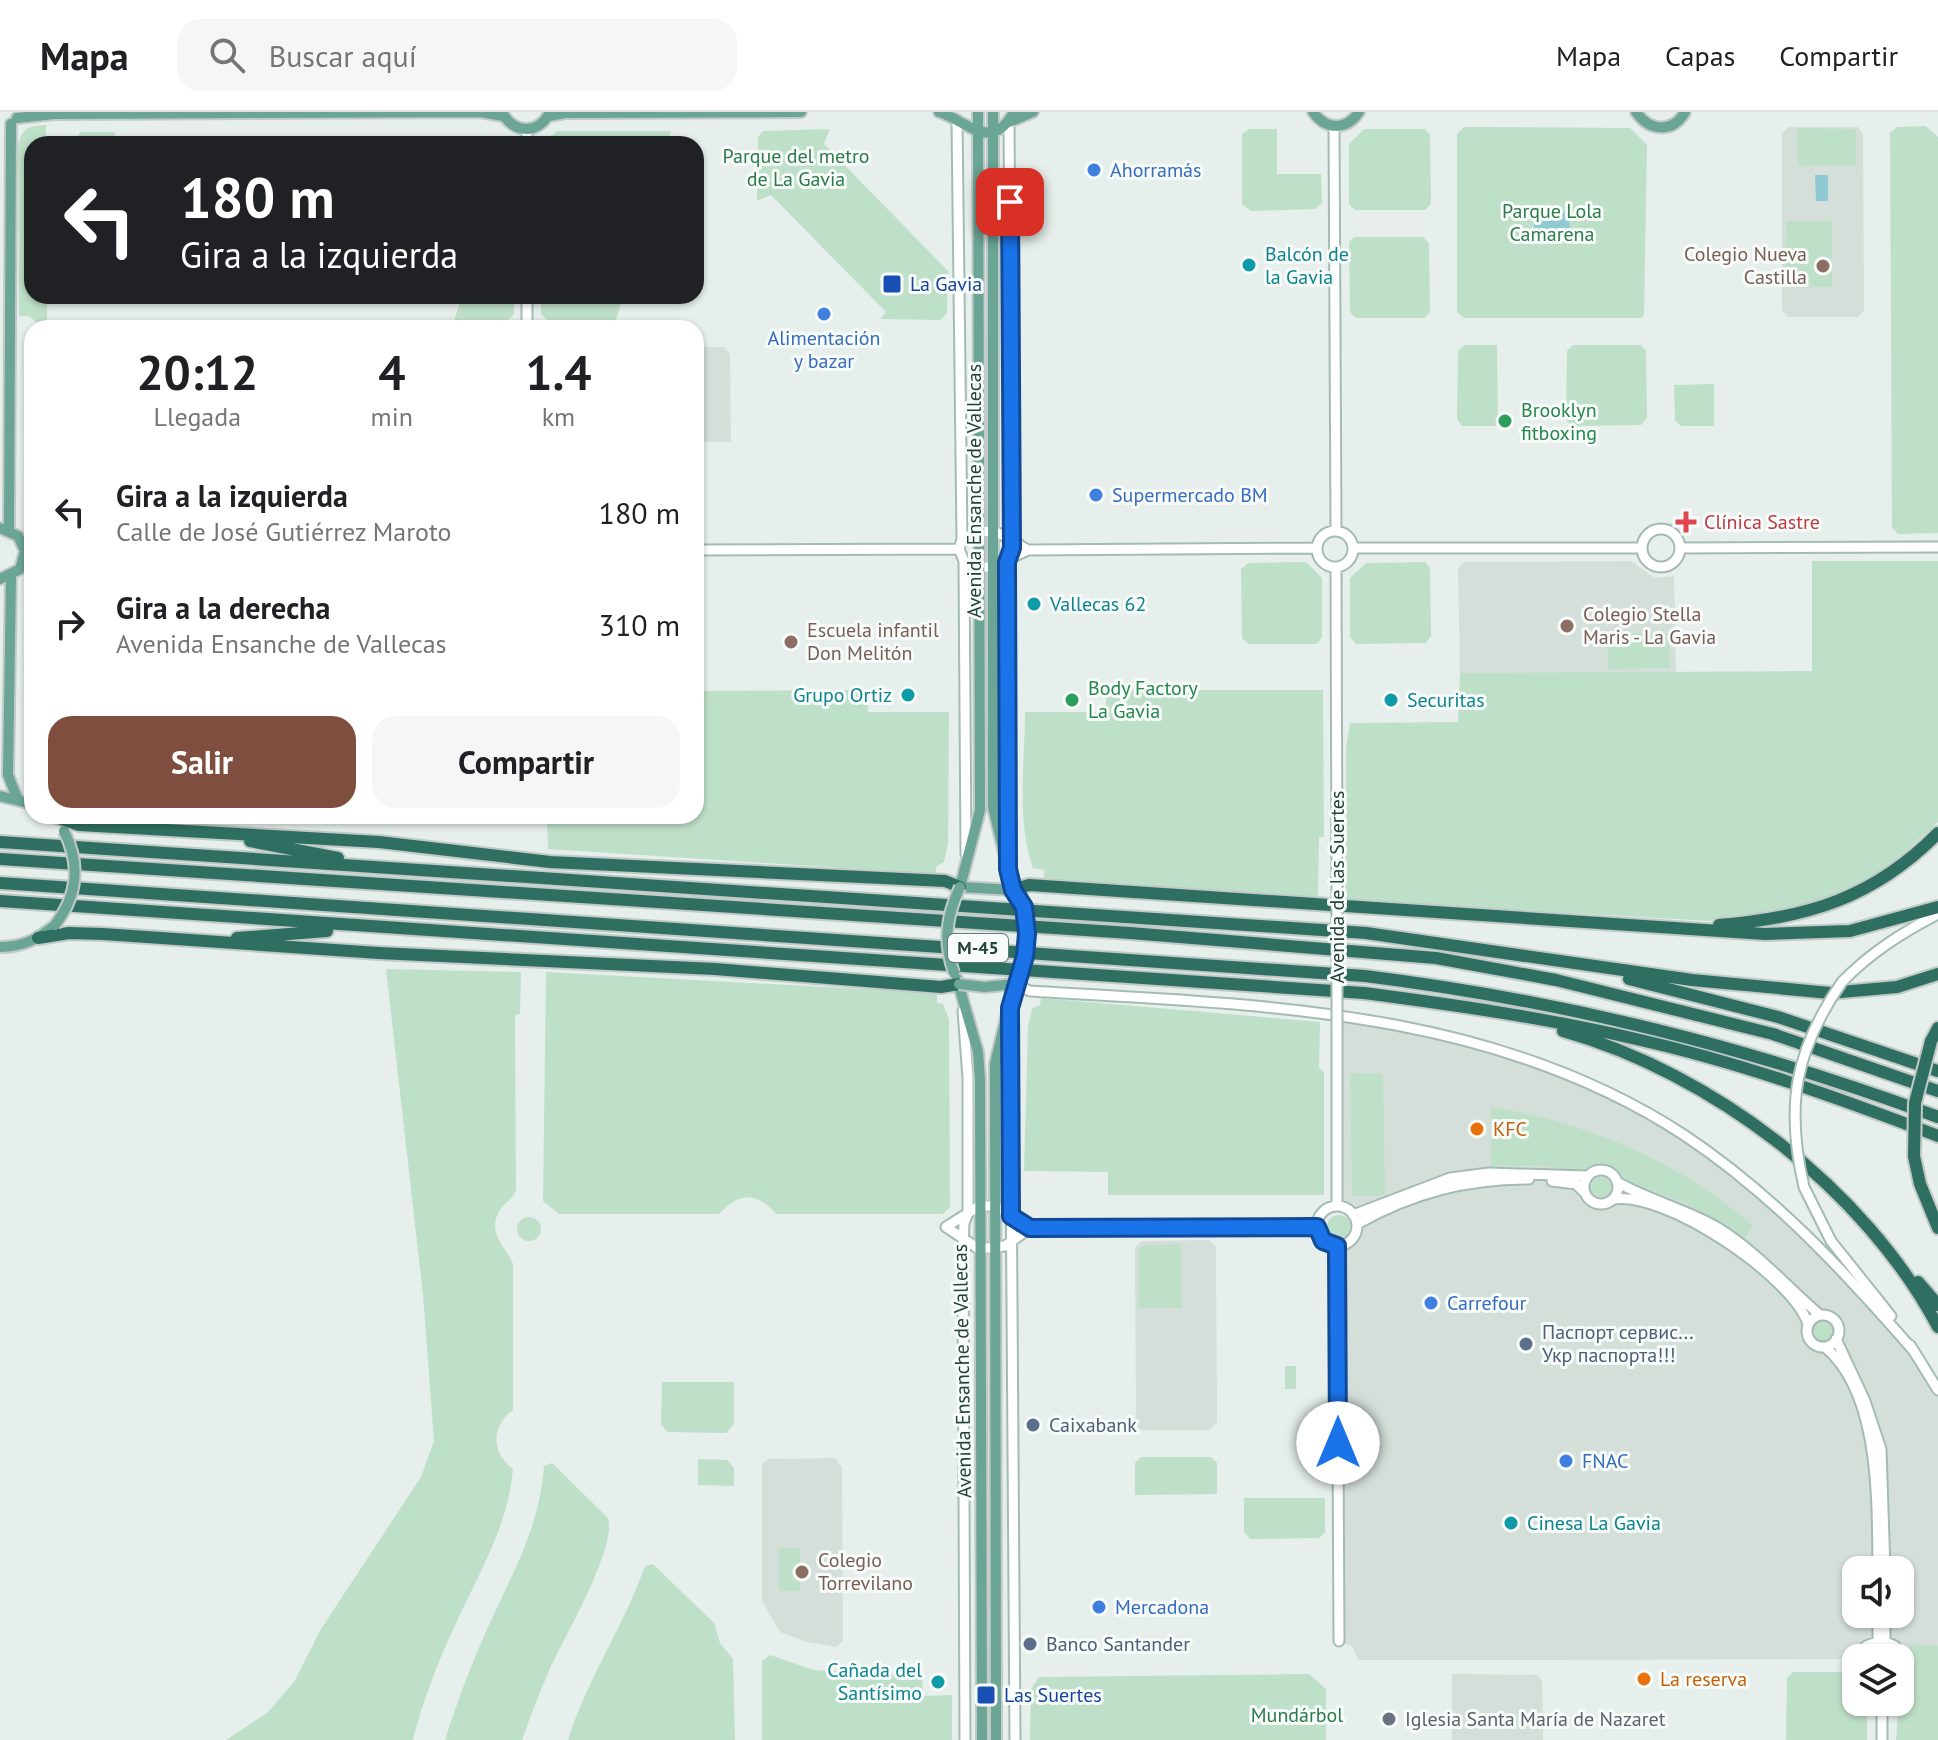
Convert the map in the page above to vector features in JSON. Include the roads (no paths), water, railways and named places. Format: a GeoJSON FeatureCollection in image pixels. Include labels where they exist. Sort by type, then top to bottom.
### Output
{"type":"FeatureCollection","features":[{"type":"Feature","properties":{"kind":"highway"},"geometry":{"type":"LineString","coordinates":[[76,824],[379,842],[550,862],[945,881],[960,887]]}},
{"type":"Feature","properties":{"kind":"highway"},"geometry":{"type":"LineString","coordinates":[[167,830],[258,842],[328,857],[463,874]]}},
{"type":"Feature","properties":{"kind":"highway"},"geometry":{"type":"LineString","coordinates":[[1639,926],[1719,925],[1813,911],[1885,877],[1938,833]]}},
{"type":"Feature","properties":{"kind":"highway"},"geometry":{"type":"LineString","coordinates":[[0,842],[1366,933],[1579,965],[1830,993],[1897,987],[1938,974]]}},
{"type":"Feature","properties":{"kind":"highway","name":"M-45"},"geometry":{"type":"LineString","coordinates":[[0,859],[1130,933],[1436,958],[1556,980],[1773,1034],[1938,1091]]}},
{"type":"Feature","properties":{"kind":"highway","name":"M-45"},"geometry":{"type":"LineString","coordinates":[[0,883],[1365,976],[1554,1004],[1642,1024],[1771,1059],[1938,1117]]}},
{"type":"Feature","properties":{"kind":"highway"},"geometry":{"type":"LineString","coordinates":[[1013,890],[1029,885],[1807,935],[1850,931],[1938,907]]}},
{"type":"Feature","properties":{"kind":"highway"},"geometry":{"type":"LineString","coordinates":[[0,901],[1364,993],[1554,1021],[1692,1054],[1773,1077],[1938,1136]]}},
{"type":"Feature","properties":{"kind":"highway"},"geometry":{"type":"LineString","coordinates":[[190,939],[317,931],[459,933]]}},
{"type":"Feature","properties":{"kind":"highway"},"geometry":{"type":"LineString","coordinates":[[38,938],[69,933],[190,939],[379,953],[715,969],[941,987],[957,979]]}},
{"type":"Feature","properties":{"kind":"highway"},"geometry":{"type":"LineString","coordinates":[[1579,965],[1778,1017],[1938,1071]]}},
{"type":"Feature","properties":{"kind":"highway"},"geometry":{"type":"LineString","coordinates":[[1463,1006],[1487,1016],[1553,1028],[1609,1044],[1659,1067],[1773,1140],[1823,1181],[1938,1305]]}},
{"type":"Feature","properties":{"kind":"highway"},"geometry":{"type":"LineString","coordinates":[[1938,1028],[1931,1041],[1915,1103],[1914,1156],[1920,1184],[1938,1228]]}},
{"type":"Feature","properties":{"kind":"highway"},"geometry":{"type":"LineString","coordinates":[[1890,1250],[1938,1327]]}},
{"type":"Feature","properties":{"kind":"main road"},"geometry":{"type":"LineString","coordinates":[[24,549],[18,536],[4,529],[12,120],[54,114],[481,112],[503,114],[510,124],[527,130],[540,126],[549,114],[801,112]]}},
{"type":"Feature","properties":{"kind":"main road"},"geometry":{"type":"LineString","coordinates":[[939,112],[956,116],[978,132],[993,131],[1011,117],[1033,112]]}},
{"type":"Feature","properties":{"kind":"main road","name":"Avenida Ensanche de Vallecas"},"geometry":{"type":"LineString","coordinates":[[978,112],[980,810],[960,887],[948,914],[946,937],[978,1052],[980,1079],[982,1740]]}},
{"type":"Feature","properties":{"kind":"main road","name":"Avenida Ensanche de Vallecas"},"geometry":{"type":"LineString","coordinates":[[993,112],[993,807],[1013,890],[1024,907],[1027,934],[1025,956],[1014,984],[995,1064],[996,1740]]}},
{"type":"Feature","properties":{"kind":"main road"},"geometry":{"type":"LineString","coordinates":[[1311,113],[1334,126],[1349,123],[1360,112]]}},
{"type":"Feature","properties":{"kind":"main road"},"geometry":{"type":"LineString","coordinates":[[1636,112],[1650,126],[1660,128],[1675,125],[1687,112]]}},
{"type":"Feature","properties":{"kind":"main road","name":"Avenida Ensanche de Vallecas"},"geometry":{"type":"LineString","coordinates":[[956,116],[962,539],[959,549]]}},
{"type":"Feature","properties":{"kind":"main road","name":"Avenida Ensanche de Vallecas"},"geometry":{"type":"LineString","coordinates":[[1008,869],[1011,117]]}},
{"type":"Feature","properties":{"kind":"main road"},"geometry":{"type":"LineString","coordinates":[[1334,126],[1336,530]]}},
{"type":"Feature","properties":{"kind":"main road"},"geometry":{"type":"LineString","coordinates":[[527,130],[527,136]]}},
{"type":"Feature","properties":{"kind":"main road"},"geometry":{"type":"LineString","coordinates":[[1661,529],[1673,533],[1680,548],[1675,560],[1664,566],[1647,560],[1642,548],[1646,536],[1661,529]]}},
{"type":"Feature","properties":{"kind":"main road"},"geometry":{"type":"LineString","coordinates":[[962,539],[979,530],[992,530],[1028,550]]}},
{"type":"Feature","properties":{"kind":"main road"},"geometry":{"type":"LineString","coordinates":[[1336,530],[1349,536],[1354,548],[1347,563],[1336,567],[1322,562],[1316,548],[1323,535],[1336,530]]}},
{"type":"Feature","properties":{"kind":"main road"},"geometry":{"type":"LineString","coordinates":[[1680,548],[1938,547]]}},
{"type":"Feature","properties":{"kind":"main road"},"geometry":{"type":"LineString","coordinates":[[704,550],[959,549],[964,561],[979,568],[992,568],[1028,550],[1316,548]]}},
{"type":"Feature","properties":{"kind":"main road"},"geometry":{"type":"LineString","coordinates":[[1354,548],[1642,548]]}},
{"type":"Feature","properties":{"kind":"main road"},"geometry":{"type":"LineString","coordinates":[[17,798],[8,775],[5,578],[23,564],[24,558]]}},
{"type":"Feature","properties":{"kind":"main road","name":"Avenida Ensanche de Vallecas"},"geometry":{"type":"LineString","coordinates":[[964,561],[966,857]]}},
{"type":"Feature","properties":{"kind":"main road","name":"Avenida de las Suertes"},"geometry":{"type":"LineString","coordinates":[[1336,567],[1337,1206]]}},
{"type":"Feature","properties":{"kind":"main road"},"geometry":{"type":"LineString","coordinates":[[0,796],[24,801]]}},
{"type":"Feature","properties":{"kind":"main road"},"geometry":{"type":"LineString","coordinates":[[0,947],[15,947],[38,938],[66,912],[76,880],[72,846],[58,824]]}},
{"type":"Feature","properties":{"kind":"main road"},"geometry":{"type":"LineString","coordinates":[[960,887],[1013,890]]}},
{"type":"Feature","properties":{"kind":"main road"},"geometry":{"type":"LineString","coordinates":[[1938,914],[1864,959],[1842,982],[1822,1010],[1804,1050],[1793,1095],[1796,1154],[1804,1187],[1831,1241],[1892,1317],[1938,1390]]}},
{"type":"Feature","properties":{"kind":"main road"},"geometry":{"type":"LineString","coordinates":[[957,979],[1014,984],[1030,991],[1350,1015],[1473,1040],[1573,1076],[1634,1105],[1731,1169],[1815,1242],[1913,1350]]}},
{"type":"Feature","properties":{"kind":"main road","name":"Avenida Ensanche de Vallecas"},"geometry":{"type":"LineString","coordinates":[[963,1003],[968,1078],[968,1213],[964,1223],[963,1307],[965,1740]]}},
{"type":"Feature","properties":{"kind":"main road","name":"Avenida Ensanche de Vallecas"},"geometry":{"type":"LineString","coordinates":[[1010,1008],[1015,1740]]}},
{"type":"Feature","properties":{"kind":"main road"},"geometry":{"type":"LineString","coordinates":[[1355,1219],[1450,1178],[1489,1173],[1586,1176],[1595,1170],[1606,1170],[1617,1182],[1670,1202],[1720,1229],[1766,1263],[1820,1315],[1836,1322],[1836,1339],[1865,1401],[1881,1449],[1885,1489],[1885,1556]]}},
{"type":"Feature","properties":{"kind":"main road"},"geometry":{"type":"LineString","coordinates":[[1583,1191],[1586,1176]]}},
{"type":"Feature","properties":{"kind":"main road"},"geometry":{"type":"LineString","coordinates":[[1355,1219],[1414,1196],[1479,1181],[1559,1181],[1576,1184],[1596,1204],[1624,1197],[1651,1204],[1716,1236],[1780,1286],[1804,1313],[1809,1340],[1825,1347],[1848,1379],[1874,1450],[1878,1556]]}},
{"type":"Feature","properties":{"kind":"main road"},"geometry":{"type":"LineString","coordinates":[[1614,1199],[1617,1182]]}},
{"type":"Feature","properties":{"kind":"main road"},"geometry":{"type":"LineString","coordinates":[[1030,1228],[996,1249],[979,1249],[946,1227],[979,1206],[995,1206],[1030,1228],[1317,1227]]}},
{"type":"Feature","properties":{"kind":"main road"},"geometry":{"type":"LineString","coordinates":[[1337,1206],[1355,1219],[1353,1238],[1337,1246],[1323,1241],[1317,1227],[1323,1212],[1337,1206]]}},
{"type":"Feature","properties":{"kind":"main road"},"geometry":{"type":"LineString","coordinates":[[1337,1246],[1339,1641]]}},
{"type":"Feature","properties":{"kind":"main road"},"geometry":{"type":"LineString","coordinates":[[1808,1324],[1820,1315]]}},
{"type":"Feature","properties":{"kind":"main road"},"geometry":{"type":"LineString","coordinates":[[1825,1347],[1836,1339]]}},
{"type":"Feature","properties":{"kind":"main road"},"geometry":{"type":"LineString","coordinates":[[1880,1628],[1882,1640]]}},
{"type":"Feature","properties":{"kind":"main road"},"geometry":{"type":"LineString","coordinates":[[1882,1640],[1883,1628]]}},
{"type":"Feature","properties":{"kind":"main road"},"geometry":{"type":"LineString","coordinates":[[1871,1644],[1882,1640],[1891,1644]]}},
{"type":"Feature","properties":{"kind":"main road"},"geometry":{"type":"LineString","coordinates":[[1882,1716],[1882,1740]]}},
{"type":"Feature","properties":{"kind":"water"},"geometry":{"type":"Polygon","coordinates":[[[1815,175],[1828,175],[1828,201],[1816,201],[1815,175]]]}},
{"type":"Feature","properties":{"kind":"water"},"geometry":{"type":"Polygon","coordinates":[[[1534,212],[1569,212],[1570,233],[1534,234],[1534,212]]]}},
{"type":"Feature","properties":{"kind":"place","name":"Ahorramás"},"geometry":{"type":"Point","coordinates":[1094,170]}},
{"type":"Feature","properties":{"kind":"place","name":"Balcón de la Gavia"},"geometry":{"type":"Point","coordinates":[1249,265]}},
{"type":"Feature","properties":{"kind":"place","name":"Colegio Nueva Castilla"},"geometry":{"type":"Point","coordinates":[1823,266]}},
{"type":"Feature","properties":{"kind":"place","name":"La Gavia"},"geometry":{"type":"Point","coordinates":[892,284]}},
{"type":"Feature","properties":{"kind":"place","name":"Alimentación y bazar"},"geometry":{"type":"Point","coordinates":[824,314]}},
{"type":"Feature","properties":{"kind":"place","name":"Brooklyn fitboxing"},"geometry":{"type":"Point","coordinates":[1505,421]}},
{"type":"Feature","properties":{"kind":"place","name":"Supermercado BM"},"geometry":{"type":"Point","coordinates":[1096,495]}},
{"type":"Feature","properties":{"kind":"place","name":"Clínica Sastre"},"geometry":{"type":"Point","coordinates":[1686,522]}},
{"type":"Feature","properties":{"kind":"place","name":"Vallecas 62"},"geometry":{"type":"Point","coordinates":[1034,604]}},
{"type":"Feature","properties":{"kind":"place","name":"Colegio Stella Maris - La Gavia"},"geometry":{"type":"Point","coordinates":[1567,626]}},
{"type":"Feature","properties":{"kind":"place","name":"Escuela infantil Don Melitón"},"geometry":{"type":"Point","coordinates":[791,642]}},
{"type":"Feature","properties":{"kind":"place","name":"Grupo Ortiz"},"geometry":{"type":"Point","coordinates":[908,695]}},
{"type":"Feature","properties":{"kind":"place","name":"Body Factory La Gavia"},"geometry":{"type":"Point","coordinates":[1072,700]}},
{"type":"Feature","properties":{"kind":"place","name":"Securitas"},"geometry":{"type":"Point","coordinates":[1391,700]}},
{"type":"Feature","properties":{"kind":"place","name":"KFC"},"geometry":{"type":"Point","coordinates":[1477,1129]}},
{"type":"Feature","properties":{"kind":"place","name":"Carrefour"},"geometry":{"type":"Point","coordinates":[1431,1303]}},
{"type":"Feature","properties":{"kind":"place","name":"Паспорт сервис... Укр паспорта!!!"},"geometry":{"type":"Point","coordinates":[1526,1344]}},
{"type":"Feature","properties":{"kind":"place","name":"Caixabank"},"geometry":{"type":"Point","coordinates":[1033,1425]}},
{"type":"Feature","properties":{"kind":"place","name":"FNAC"},"geometry":{"type":"Point","coordinates":[1566,1461]}},
{"type":"Feature","properties":{"kind":"place","name":"Cinesa La Gavia"},"geometry":{"type":"Point","coordinates":[1511,1523]}},
{"type":"Feature","properties":{"kind":"place","name":"Colegio Torrevilano"},"geometry":{"type":"Point","coordinates":[802,1572]}},
{"type":"Feature","properties":{"kind":"place","name":"Mercadona"},"geometry":{"type":"Point","coordinates":[1099,1607]}},
{"type":"Feature","properties":{"kind":"place","name":"Banco Santander"},"geometry":{"type":"Point","coordinates":[1030,1644]}},
{"type":"Feature","properties":{"kind":"place","name":"La reserva"},"geometry":{"type":"Point","coordinates":[1644,1679]}},
{"type":"Feature","properties":{"kind":"place","name":"Cañada del Santísimo"},"geometry":{"type":"Point","coordinates":[938,1682]}},
{"type":"Feature","properties":{"kind":"place","name":"Las Suertes"},"geometry":{"type":"Point","coordinates":[986,1695]}},
{"type":"Feature","properties":{"kind":"place","name":"Iglesia Santa María de Nazaret"},"geometry":{"type":"Point","coordinates":[1389,1719]}},
{"type":"Feature","properties":{"kind":"park label","name":"Parque del metro de La Gavia"},"geometry":{"type":"Point","coordinates":[796,168]}},
{"type":"Feature","properties":{"kind":"park label","name":"Parque Lola Camarena"},"geometry":{"type":"Point","coordinates":[1552,222]}},
{"type":"Feature","properties":{"kind":"park label","name":"Mundárbol"},"geometry":{"type":"Point","coordinates":[1297,1715]}}]}
